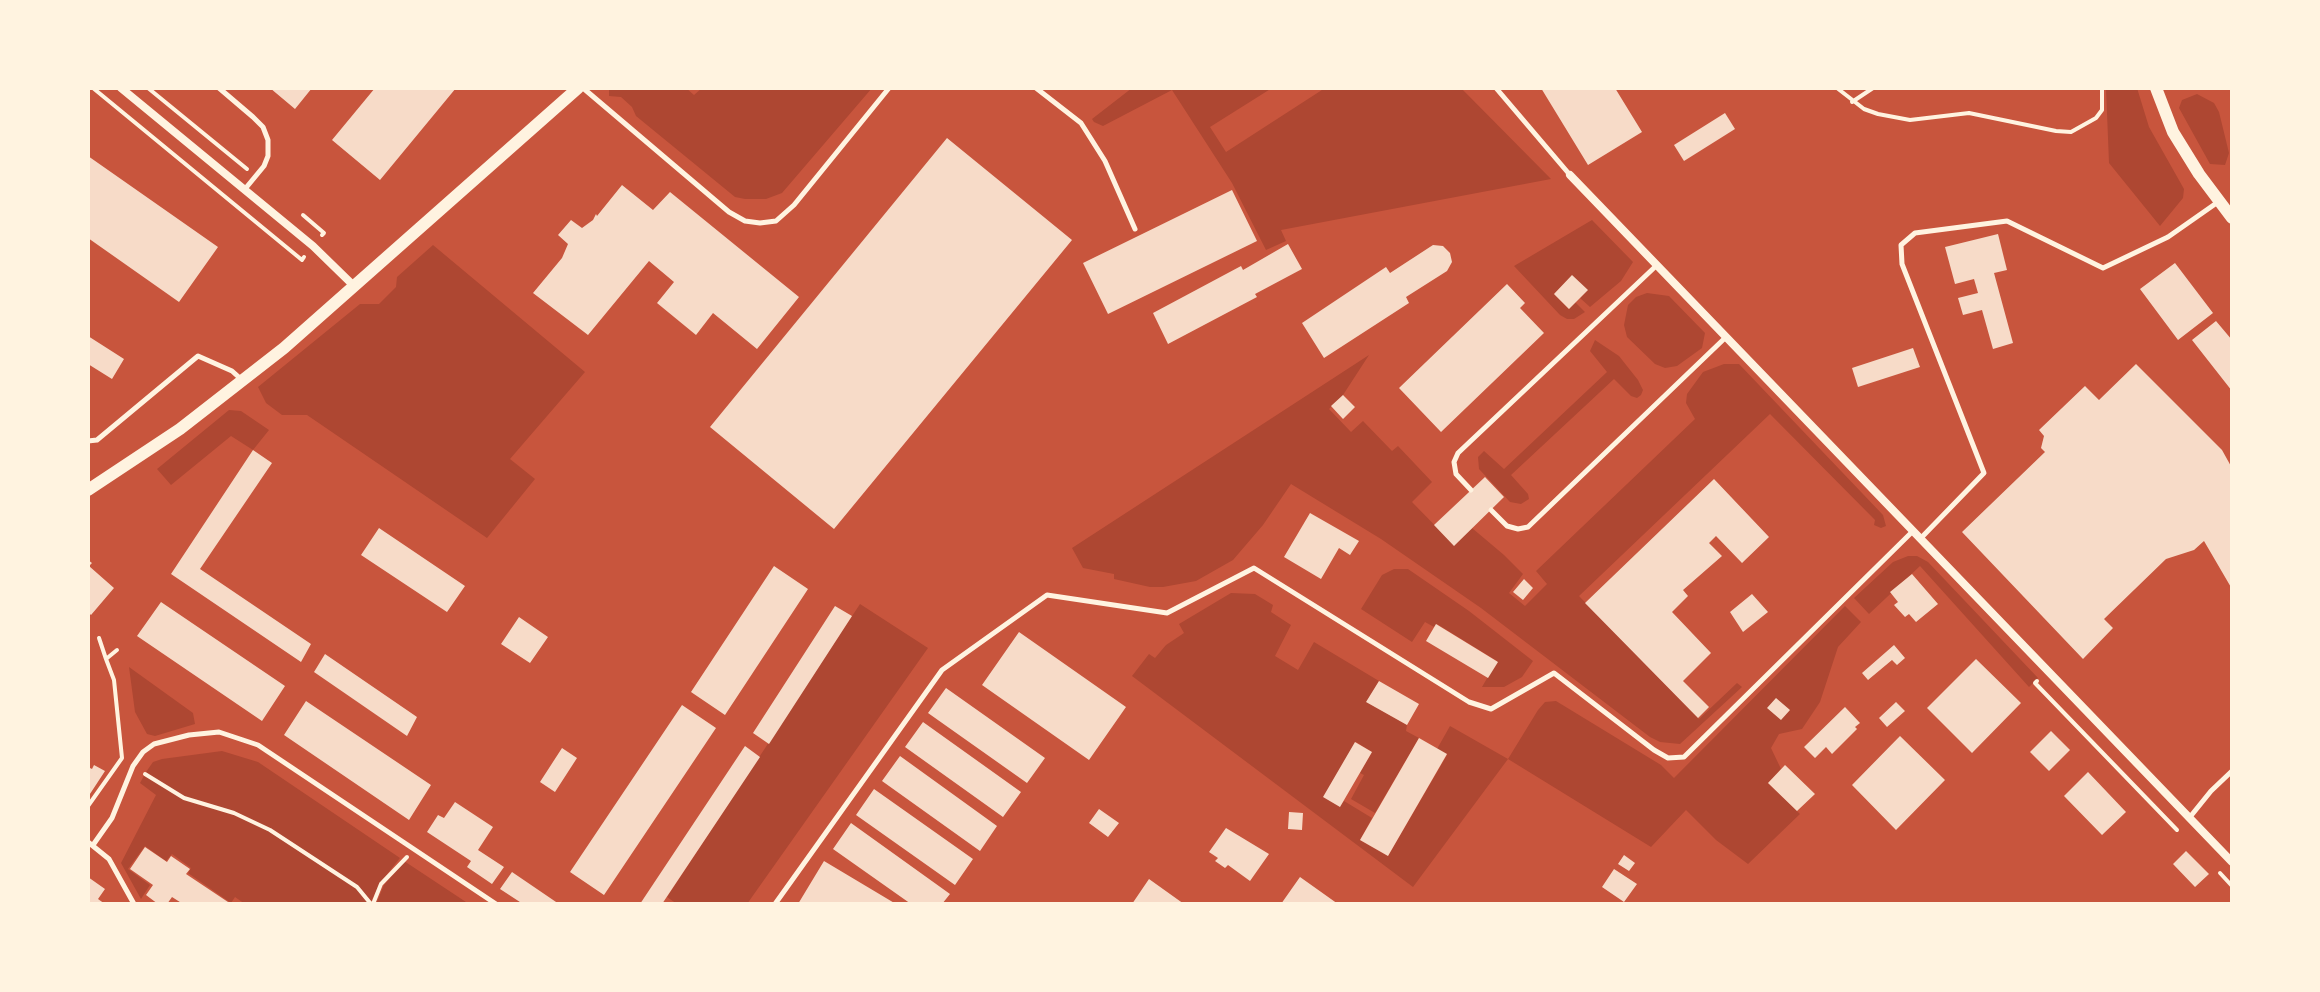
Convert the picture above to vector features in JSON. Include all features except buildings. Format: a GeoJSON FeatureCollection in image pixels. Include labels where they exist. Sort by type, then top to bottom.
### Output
{"type":"FeatureCollection","features":[{"type":"Feature","properties":{"kind":"street"},"geometry":{"type":"LineString","coordinates":[[121,88],[313,246],[354,286]]}},
{"type":"Feature","properties":{"kind":"street"},"geometry":{"type":"LineString","coordinates":[[89,486],[150,451],[284,348],[580,88]]}},
{"type":"Feature","properties":{"kind":"street"},"geometry":{"type":"LineString","coordinates":[[2156,88],[2173,132],[2232,218]]}},
{"type":"Feature","properties":{"kind":"street"},"geometry":{"type":"LineString","coordinates":[[1570,175],[2232,862]]}},
{"type":"Feature","properties":{"kind":"lane"},"geometry":{"type":"LineString","coordinates":[[219,88],[263,127],[268,140],[268,156],[264,166],[244,190]]}},
{"type":"Feature","properties":{"kind":"lane"},"geometry":{"type":"LineString","coordinates":[[580,88],[729,212],[745,221],[760,223],[776,221],[794,205],[889,88]]}},
{"type":"Feature","properties":{"kind":"lane"},"geometry":{"type":"LineString","coordinates":[[1036,88],[1081,123],[1105,161],[1135,229]]}},
{"type":"Feature","properties":{"kind":"lane"},"geometry":{"type":"LineString","coordinates":[[1496,88],[1570,175]]}},
{"type":"Feature","properties":{"kind":"lane"},"geometry":{"type":"LineString","coordinates":[[1920,539],[1984,473],[1902,264],[1901,245],[1915,233],[2007,221],[2103,268],[2168,237],[2219,201]]}},
{"type":"Feature","properties":{"kind":"lane"},"geometry":{"type":"LineString","coordinates":[[1471,490],[1456,474],[1454,462],[1458,453],[1657,265]]}},
{"type":"Feature","properties":{"kind":"lane"},"geometry":{"type":"LineString","coordinates":[[1491,510],[1507,526],[1518,529],[1528,527],[1726,337]]}},
{"type":"Feature","properties":{"kind":"lane"},"geometry":{"type":"LineString","coordinates":[[88,441],[97,440],[198,356],[232,371],[242,381]]}},
{"type":"Feature","properties":{"kind":"lane"},"geometry":{"type":"LineString","coordinates":[[775,904],[942,670],[1047,595],[1167,613],[1254,568],[1469,702],[1491,709],[1554,673],[1654,750],[1668,758],[1684,757],[1913,531]]}},
{"type":"Feature","properties":{"kind":"lane"},"geometry":{"type":"LineString","coordinates":[[134,904],[109,859],[91,843],[112,818],[133,766],[143,752],[154,744],[189,735],[219,732],[258,745],[496,904]]}},
{"type":"Feature","properties":{"kind":"lane"},"geometry":{"type":"LineString","coordinates":[[2189,818],[2232,771]]}},
{"type":"Feature","properties":{"kind":"path"},"geometry":{"type":"LineString","coordinates":[[93,88],[302,260],[313,246]]}},
{"type":"Feature","properties":{"kind":"path"},"geometry":{"type":"LineString","coordinates":[[1837,88],[1852,102],[1878,114],[1910,120],[1969,113],[2071,132],[2096,118],[2102,110],[2102,88]]}},
{"type":"Feature","properties":{"kind":"path"},"geometry":{"type":"LineString","coordinates":[[1852,102],[1873,88]]}},
{"type":"Feature","properties":{"kind":"path"},"geometry":{"type":"LineString","coordinates":[[88,806],[122,758],[114,680],[99,638]]}},
{"type":"Feature","properties":{"kind":"path"},"geometry":{"type":"LineString","coordinates":[[106,659],[117,650]]}},
{"type":"Feature","properties":{"kind":"path"},"geometry":{"type":"LineString","coordinates":[[133,766],[184,798],[234,813],[270,830],[357,887],[372,904],[381,884],[414,849]]}},
{"type":"Feature","properties":{"kind":"shaded area"},"geometry":{"type":"Polygon","coordinates":[[[609,88],[686,88],[694,95],[702,88],[872,88],[782,193],[766,199],[745,199],[735,197],[636,116],[632,107],[621,97],[609,96],[609,88]]]}},
{"type":"Feature","properties":{"kind":"shaded area"},"geometry":{"type":"Polygon","coordinates":[[[1132,88],[1272,88],[1210,127],[1226,152],[1325,88],[1461,88],[1551,179],[1281,230],[1286,241],[1266,250],[1232,183],[1172,90],[1103,126],[1094,122],[1092,119],[1132,88]]]}},
{"type":"Feature","properties":{"kind":"shaded area"},"geometry":{"type":"Polygon","coordinates":[[[2106,88],[2137,88],[2149,127],[2184,189],[2183,198],[2160,226],[2109,163],[2106,88]]]}},
{"type":"Feature","properties":{"kind":"shaded area"},"geometry":{"type":"Polygon","coordinates":[[[2197,94],[2214,103],[2219,112],[2229,153],[2225,165],[2210,164],[2179,108],[2182,100],[2197,94]]]}},
{"type":"Feature","properties":{"kind":"shaded area"},"geometry":{"type":"Polygon","coordinates":[[[1592,220],[1633,262],[1621,281],[1590,307],[1580,298],[1587,290],[1572,276],[1554,294],[1569,309],[1575,302],[1585,312],[1574,319],[1567,319],[1514,266],[1592,220]]]}},
{"type":"Feature","properties":{"kind":"shaded area"},"geometry":{"type":"Polygon","coordinates":[[[433,245],[585,372],[510,459],[535,479],[487,538],[307,415],[282,415],[266,403],[258,387],[360,304],[379,304],[396,287],[397,277],[433,245]]]}},
{"type":"Feature","properties":{"kind":"shaded area"},"geometry":{"type":"Polygon","coordinates":[[[1647,293],[1669,296],[1705,333],[1702,348],[1677,366],[1665,368],[1655,364],[1627,337],[1624,325],[1628,305],[1636,297],[1647,293]]]}},
{"type":"Feature","properties":{"kind":"shaded area"},"geometry":{"type":"Polygon","coordinates":[[[1595,340],[1619,356],[1638,380],[1643,390],[1641,395],[1637,398],[1631,396],[1614,379],[1511,475],[1529,499],[1521,504],[1510,502],[1479,469],[1478,457],[1484,451],[1504,469],[1607,372],[1590,351],[1595,340]]]}},
{"type":"Feature","properties":{"kind":"shaded area"},"geometry":{"type":"Polygon","coordinates":[[[1369,355],[1343,395],[1329,409],[1351,432],[1363,421],[1392,451],[1398,446],[1432,482],[1412,502],[1454,545],[1472,528],[1504,555],[1523,574],[1509,593],[1525,606],[1547,584],[1536,571],[1695,419],[1686,403],[1687,394],[1703,372],[1724,364],[1739,364],[1883,515],[1886,526],[1881,528],[1874,525],[1875,520],[1770,414],[1579,596],[1699,719],[1737,683],[1742,687],[1680,744],[1660,742],[1650,737],[1481,608],[1381,539],[1291,484],[1263,525],[1233,560],[1196,581],[1150,587],[1114,579],[1114,574],[1083,568],[1072,548],[1369,355]]]}},
{"type":"Feature","properties":{"kind":"shaded area"},"geometry":{"type":"Polygon","coordinates":[[[229,410],[241,411],[269,430],[253,450],[231,436],[171,485],[157,469],[229,410]]]}},
{"type":"Feature","properties":{"kind":"shaded area"},"geometry":{"type":"Polygon","coordinates":[[[1917,556],[1928,562],[2038,678],[2029,687],[1920,566],[1869,614],[1854,598],[1893,562],[1917,556]]]}},
{"type":"Feature","properties":{"kind":"shaded area"},"geometry":{"type":"Polygon","coordinates":[[[1394,569],[1408,569],[1533,661],[1522,677],[1504,687],[1482,687],[1497,661],[1437,624],[1434,627],[1425,622],[1412,642],[1361,609],[1382,575],[1394,569]]]}},
{"type":"Feature","properties":{"kind":"shaded area"},"geometry":{"type":"Polygon","coordinates":[[[1231,593],[1255,594],[1273,605],[1271,612],[1291,625],[1275,656],[1298,670],[1314,642],[1379,681],[1367,702],[1407,725],[1406,731],[1419,738],[1375,813],[1351,799],[1372,752],[1356,742],[1340,806],[1344,801],[1372,818],[1360,840],[1388,856],[1447,755],[1437,749],[1450,726],[1508,759],[1413,887],[1132,676],[1149,654],[1155,658],[1166,645],[1184,633],[1179,624],[1231,593]]]}},
{"type":"Feature","properties":{"kind":"shaded area"},"geometry":{"type":"Polygon","coordinates":[[[860,604],[928,648],[747,904],[677,904],[667,897],[860,604]]]}},
{"type":"Feature","properties":{"kind":"shaded area"},"geometry":{"type":"Polygon","coordinates":[[[1845,606],[1861,622],[1838,647],[1820,702],[1802,729],[1779,734],[1771,748],[1781,769],[1768,783],[1800,814],[1748,864],[1716,840],[1686,810],[1651,847],[1508,759],[1538,710],[1545,702],[1556,701],[1661,765],[1674,778],[1845,606]]]}},
{"type":"Feature","properties":{"kind":"shaded area"},"geometry":{"type":"Polygon","coordinates":[[[129,667],[193,713],[195,724],[155,736],[147,734],[135,712],[129,667]]]}},
{"type":"Feature","properties":{"kind":"shaded area"},"geometry":{"type":"Polygon","coordinates":[[[222,751],[258,762],[400,858],[380,883],[370,904],[245,904],[235,897],[231,903],[188,873],[191,868],[172,854],[166,861],[145,846],[128,869],[150,885],[141,899],[121,863],[156,795],[140,783],[146,772],[153,762],[162,759],[222,751]]]}},
{"type":"Feature","properties":{"kind":"shaded area"},"geometry":{"type":"Polygon","coordinates":[[[404,861],[469,904],[376,904],[384,885],[404,861]]]}}]}
